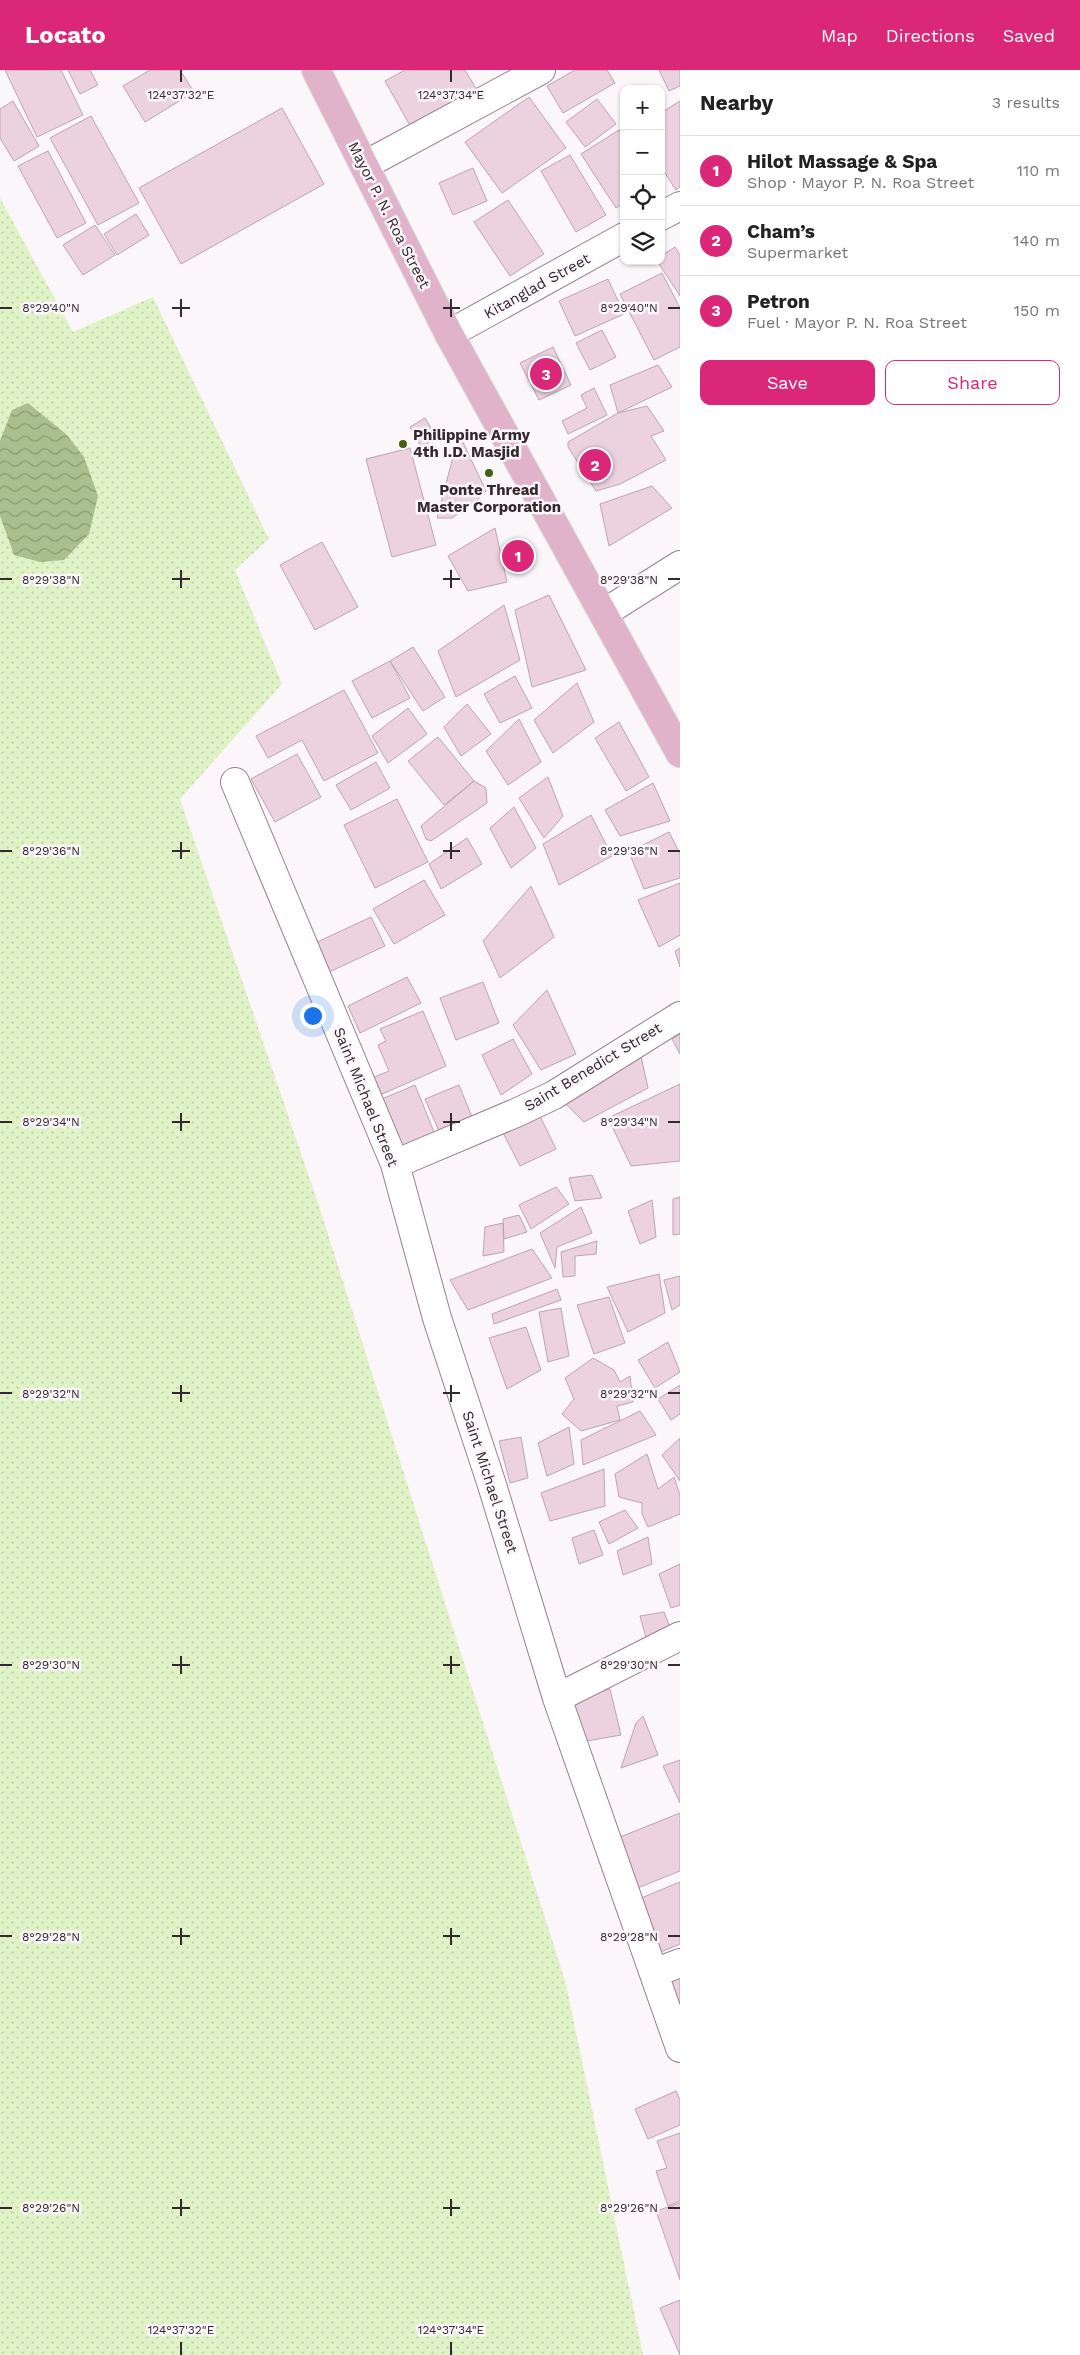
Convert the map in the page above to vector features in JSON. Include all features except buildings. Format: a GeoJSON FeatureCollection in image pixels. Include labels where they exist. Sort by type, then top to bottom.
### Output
{"type":"FeatureCollection","features":[{"type":"Feature","properties":{"kind":"main road","name":"Mayor P. N. Roa Street"},"geometry":{"type":"LineString","coordinates":[[316,70],[449,334],[680,753]]}},
{"type":"Feature","properties":{"kind":"street"},"geometry":{"type":"LineString","coordinates":[[365,165],[541,70]]}},
{"type":"Feature","properties":{"kind":"street"},"geometry":{"type":"LineString","coordinates":[[665,214],[680,206]]}},
{"type":"Feature","properties":{"kind":"street","name":"Kitanglad Street"},"geometry":{"type":"LineString","coordinates":[[449,334],[620,239]]}},
{"type":"Feature","properties":{"kind":"street"},"geometry":{"type":"LineString","coordinates":[[604,613],[680,565]]}},
{"type":"Feature","properties":{"kind":"street","name":"Saint Michael Street"},"geometry":{"type":"LineString","coordinates":[[235,782],[395,1164],[437,1318],[492,1485],[557,1698],[680,2048]]}},
{"type":"Feature","properties":{"kind":"street","name":"Saint Benedict Street"},"geometry":{"type":"LineString","coordinates":[[395,1164],[554,1095],[680,1016]]}},
{"type":"Feature","properties":{"kind":"street"},"geometry":{"type":"LineString","coordinates":[[557,1698],[680,1636]]}},
{"type":"Feature","properties":{"kind":"street"},"geometry":{"type":"LineString","coordinates":[[654,1974],[680,1963]]}},
{"type":"Feature","properties":{"kind":"shaded area"},"geometry":{"type":"Polygon","coordinates":[[[0,198],[73,332],[153,297],[269,539],[235,570],[282,684],[180,799],[318,1203],[566,1984],[643,2355],[0,2355],[0,198]]]}},
{"type":"Feature","properties":{"kind":"water"},"geometry":{"type":"Polygon","coordinates":[[[28,403],[67,435],[84,457],[98,496],[89,534],[64,560],[40,562],[14,555],[0,516],[0,441],[12,410],[28,403]]]}},
{"type":"Feature","properties":{"kind":"place","name":"Petron"},"geometry":{"type":"Point","coordinates":[546,374]}},
{"type":"Feature","properties":{"kind":"place","name":"Philippine Army 4th I.D. Masjid"},"geometry":{"type":"Point","coordinates":[403,444]}},
{"type":"Feature","properties":{"kind":"place","name":"Cham’s"},"geometry":{"type":"Point","coordinates":[595,465]}},
{"type":"Feature","properties":{"kind":"place","name":"Ponte Thread Master Corporation"},"geometry":{"type":"Point","coordinates":[489,473]}},
{"type":"Feature","properties":{"kind":"place","name":"Hilot Massage & Spa"},"geometry":{"type":"Point","coordinates":[518,556]}}]}
